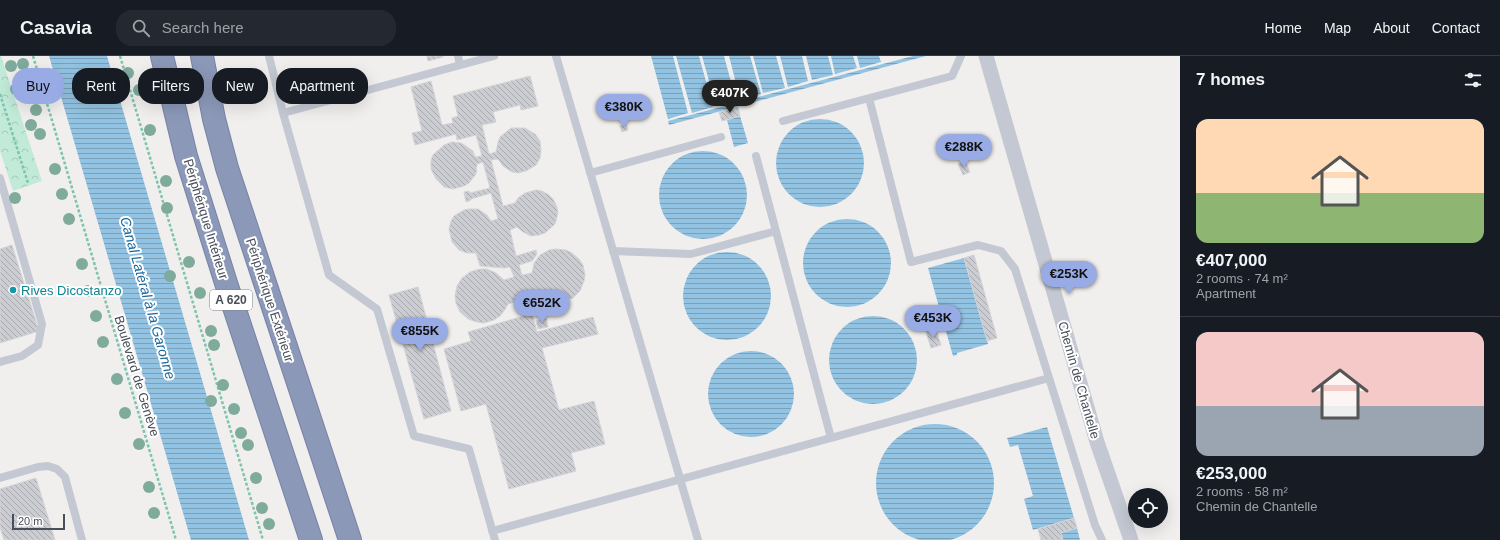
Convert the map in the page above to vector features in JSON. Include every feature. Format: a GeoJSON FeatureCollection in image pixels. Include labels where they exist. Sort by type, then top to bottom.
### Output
{"type":"FeatureCollection","features":[{"type":"Feature","properties":{"kind":"highway","name":"Périphérique Intérieur"},"geometry":{"type":"LineString","coordinates":[[162,56],[186,156],[226,283],[311,540]]}},
{"type":"Feature","properties":{"kind":"highway","name":"Périphérique Extérieur"},"geometry":{"type":"LineString","coordinates":[[202,56],[214,119],[227,168],[350,540]]}},
{"type":"Feature","properties":{"kind":"street","name":"Chemin de Chantelle"},"geometry":{"type":"LineString","coordinates":[[986,56],[1097,442],[1131,540]]}},
{"type":"Feature","properties":{"kind":"lane"},"geometry":{"type":"LineString","coordinates":[[270,56],[283,113],[329,275],[377,309],[414,436],[469,449],[495,540]]}},
{"type":"Feature","properties":{"kind":"lane"},"geometry":{"type":"LineString","coordinates":[[458,56],[460,65]]}},
{"type":"Feature","properties":{"kind":"lane"},"geometry":{"type":"LineString","coordinates":[[283,113],[494,56]]}},
{"type":"Feature","properties":{"kind":"lane"},"geometry":{"type":"LineString","coordinates":[[556,56],[698,540]]}},
{"type":"Feature","properties":{"kind":"lane"},"geometry":{"type":"LineString","coordinates":[[783,121],[952,76],[961,56]]}},
{"type":"Feature","properties":{"kind":"lane"},"geometry":{"type":"LineString","coordinates":[[869,98],[911,262],[978,245],[1001,251],[1015,269],[1095,525],[1102,540]]}},
{"type":"Feature","properties":{"kind":"lane"},"geometry":{"type":"LineString","coordinates":[[590,173],[721,137]]}},
{"type":"Feature","properties":{"kind":"lane"},"geometry":{"type":"LineString","coordinates":[[756,156],[831,438]]}},
{"type":"Feature","properties":{"kind":"lane"},"geometry":{"type":"LineString","coordinates":[[0,178],[42,324],[38,345],[22,356],[0,362]]}},
{"type":"Feature","properties":{"kind":"lane"},"geometry":{"type":"LineString","coordinates":[[613,251],[691,254],[776,231]]}},
{"type":"Feature","properties":{"kind":"lane"},"geometry":{"type":"LineString","coordinates":[[492,531],[1049,378]]}},
{"type":"Feature","properties":{"kind":"lane"},"geometry":{"type":"LineString","coordinates":[[0,478],[38,467],[48,466],[57,469],[65,477],[82,540]]}},
{"type":"Feature","properties":{"kind":"path","name":"Boulevard de Genève"},"geometry":{"type":"LineString","coordinates":[[33,56],[176,540]]}},
{"type":"Feature","properties":{"kind":"path"},"geometry":{"type":"LineString","coordinates":[[120,56],[263,540]]}},
{"type":"Feature","properties":{"kind":"path"},"geometry":{"type":"LineString","coordinates":[[0,94],[28,183]]}},
{"type":"Feature","properties":{"kind":"green space"},"geometry":{"type":"Polygon","coordinates":[[[1,56],[12,90],[12,104],[17,104],[42,181],[13,191],[0,151],[1,56]]]}},
{"type":"Feature","properties":{"kind":"water","name":"Canal Latéral à la Garonne"},"geometry":{"type":"Polygon","coordinates":[[[49,56],[107,56],[111,68],[72,68],[72,104],[121,104],[249,540],[191,540],[63,104],[64,68],[53,68],[49,56]]]}},
{"type":"Feature","properties":{"kind":"water"},"geometry":{"type":"Polygon","coordinates":[[[651,56],[673,56],[688,113],[668,119],[651,56]]]}},
{"type":"Feature","properties":{"kind":"water"},"geometry":{"type":"Polygon","coordinates":[[[676,56],[699,56],[713,107],[692,113],[676,56]]]}},
{"type":"Feature","properties":{"kind":"water"},"geometry":{"type":"Polygon","coordinates":[[[702,56],[724,56],[736,100],[716,106],[702,56]]]}},
{"type":"Feature","properties":{"kind":"water"},"geometry":{"type":"Polygon","coordinates":[[[729,56],[750,56],[761,94],[740,99],[729,56]]]}},
{"type":"Feature","properties":{"kind":"water"},"geometry":{"type":"Polygon","coordinates":[[[753,56],[776,56],[785,88],[763,93],[753,56]]]}},
{"type":"Feature","properties":{"kind":"water"},"geometry":{"type":"Polygon","coordinates":[[[780,56],[802,56],[808,81],[788,87],[780,56]]]}},
{"type":"Feature","properties":{"kind":"water"},"geometry":{"type":"Polygon","coordinates":[[[806,56],[828,56],[833,75],[812,80],[806,56]]]}},
{"type":"Feature","properties":{"kind":"water"},"geometry":{"type":"Polygon","coordinates":[[[831,56],[853,56],[857,68],[835,74],[831,56]]]}},
{"type":"Feature","properties":{"kind":"water"},"geometry":{"type":"Polygon","coordinates":[[[857,56],[879,56],[881,62],[860,68],[857,56]]]}},
{"type":"Feature","properties":{"kind":"water"},"geometry":{"type":"Polygon","coordinates":[[[913,56],[926,56],[669,125],[668,121],[913,56]]]}},
{"type":"Feature","properties":{"kind":"water"},"geometry":{"type":"Polygon","coordinates":[[[740,116],[748,143],[734,147],[727,120],[740,116]]]}},
{"type":"Feature","properties":{"kind":"water"},"geometry":{"type":"Polygon","coordinates":[[[820,119],[837,122],[845,126],[857,138],[861,146],[864,163],[861,180],[857,188],[845,200],[837,204],[820,207],[803,204],[795,200],[783,188],[779,180],[776,163],[779,146],[783,138],[795,126],[803,122],[820,119]]]}},
{"type":"Feature","properties":{"kind":"water"},"geometry":{"type":"Polygon","coordinates":[[[703,151],[720,154],[734,164],[744,178],[747,195],[744,212],[734,226],[720,236],[703,239],[686,236],[672,226],[662,212],[659,195],[662,178],[672,164],[686,154],[703,151]]]}},
{"type":"Feature","properties":{"kind":"water"},"geometry":{"type":"Polygon","coordinates":[[[847,219],[864,222],[878,232],[888,246],[891,263],[888,280],[878,294],[864,304],[847,307],[830,304],[816,294],[806,280],[803,263],[806,246],[816,232],[830,222],[847,219]]]}},
{"type":"Feature","properties":{"kind":"water"},"geometry":{"type":"Polygon","coordinates":[[[727,252],[744,256],[758,265],[767,279],[771,296],[767,313],[758,327],[744,336],[727,340],[710,336],[696,327],[687,313],[683,296],[687,279],[696,265],[710,256],[727,252]]]}},
{"type":"Feature","properties":{"kind":"water"},"geometry":{"type":"Polygon","coordinates":[[[964,258],[988,344],[957,353],[957,355],[953,356],[945,328],[947,326],[942,307],[939,307],[928,268],[964,258]]]}},
{"type":"Feature","properties":{"kind":"water"},"geometry":{"type":"Polygon","coordinates":[[[873,316],[890,319],[904,329],[914,343],[917,360],[914,377],[904,391],[890,401],[873,404],[856,401],[842,391],[832,377],[829,360],[832,343],[842,329],[856,319],[873,316]]]}},
{"type":"Feature","properties":{"kind":"water"},"geometry":{"type":"Polygon","coordinates":[[[743,351],[759,351],[768,354],[782,363],[791,377],[794,386],[794,402],[791,411],[782,425],[768,434],[759,437],[743,437],[727,430],[720,425],[715,418],[708,402],[708,386],[715,370],[720,363],[727,358],[743,351]]]}},
{"type":"Feature","properties":{"kind":"water"},"geometry":{"type":"Polygon","coordinates":[[[923,425],[947,425],[958,428],[968,434],[977,441],[984,450],[990,460],[993,471],[993,495],[990,506],[984,516],[977,525],[968,532],[958,538],[947,541],[923,541],[912,538],[902,532],[893,525],[886,516],[880,506],[877,495],[877,471],[880,460],[886,450],[893,441],[902,434],[912,428],[923,425]]]}},
{"type":"Feature","properties":{"kind":"water"},"geometry":{"type":"Polygon","coordinates":[[[1047,427],[1074,518],[1033,530],[1024,499],[1033,496],[1018,445],[1010,447],[1007,438],[1047,427]]]}},
{"type":"Feature","properties":{"kind":"water"},"geometry":{"type":"Polygon","coordinates":[[[1077,528],[1080,540],[1063,540],[1061,533],[1077,528]]]}},
{"type":"Feature","properties":{"kind":"building"},"geometry":{"type":"Polygon","coordinates":[[[427,56],[443,56],[443,57],[428,61],[427,56]]]}},
{"type":"Feature","properties":{"kind":"building"},"geometry":{"type":"Polygon","coordinates":[[[530,76],[538,106],[521,110],[520,105],[493,112],[496,122],[482,125],[489,154],[496,152],[500,137],[511,128],[525,128],[535,134],[540,141],[540,158],[536,165],[526,171],[518,173],[512,172],[503,166],[498,159],[491,160],[503,206],[515,203],[518,198],[525,193],[536,190],[542,191],[549,195],[557,207],[558,213],[555,224],[545,233],[531,236],[517,227],[510,230],[516,256],[536,250],[537,254],[532,261],[519,265],[522,275],[532,273],[534,263],[540,255],[549,250],[566,250],[579,259],[583,265],[585,275],[584,281],[580,291],[573,298],[557,302],[547,300],[540,295],[528,298],[537,332],[593,317],[598,334],[542,348],[559,410],[594,401],[605,444],[571,453],[576,471],[509,489],[486,404],[461,411],[444,349],[471,341],[468,332],[524,316],[520,300],[508,304],[500,316],[494,320],[484,323],[468,319],[460,312],[455,296],[457,286],[462,278],[470,272],[480,269],[487,269],[496,273],[504,280],[514,277],[510,267],[480,266],[476,253],[467,253],[459,250],[452,242],[449,229],[451,221],[454,216],[464,210],[478,209],[487,215],[491,221],[498,219],[491,193],[466,202],[464,192],[469,191],[470,193],[490,188],[483,162],[477,164],[476,174],[469,183],[453,189],[444,187],[436,179],[431,169],[431,160],[433,155],[444,145],[452,142],[461,143],[466,146],[473,151],[475,157],[482,156],[476,135],[457,140],[456,134],[415,145],[412,133],[422,131],[411,87],[431,81],[442,125],[453,123],[452,118],[458,116],[453,96],[530,76]]]}},
{"type":"Feature","properties":{"kind":"building"},"geometry":{"type":"Polygon","coordinates":[[[738,107],[740,116],[722,121],[719,112],[738,107]]]}},
{"type":"Feature","properties":{"kind":"building"},"geometry":{"type":"Polygon","coordinates":[[[626,124],[628,130],[622,132],[620,126],[626,124]]]}},
{"type":"Feature","properties":{"kind":"building"},"geometry":{"type":"Polygon","coordinates":[[[965,161],[970,172],[963,175],[958,164],[965,161]]]}},
{"type":"Feature","properties":{"kind":"building","name":"Rives Dicostanzo"},"geometry":{"type":"Polygon","coordinates":[[[12,245],[39,331],[0,343],[0,249],[12,245]]]}},
{"type":"Feature","properties":{"kind":"building"},"geometry":{"type":"Polygon","coordinates":[[[974,255],[997,338],[987,341],[964,258],[974,255]]]}},
{"type":"Feature","properties":{"kind":"building"},"geometry":{"type":"Polygon","coordinates":[[[418,287],[451,411],[424,419],[389,295],[418,287]]]}},
{"type":"Feature","properties":{"kind":"building"},"geometry":{"type":"Polygon","coordinates":[[[537,297],[541,313],[534,315],[530,299],[537,297]]]}},
{"type":"Feature","properties":{"kind":"building"},"geometry":{"type":"Polygon","coordinates":[[[942,306],[948,326],[926,332],[920,312],[942,306]]]}},
{"type":"Feature","properties":{"kind":"building"},"geometry":{"type":"Polygon","coordinates":[[[546,318],[548,327],[538,329],[536,321],[546,318]]]}},
{"type":"Feature","properties":{"kind":"building"},"geometry":{"type":"Polygon","coordinates":[[[936,330],[941,345],[931,348],[926,332],[936,330]]]}},
{"type":"Feature","properties":{"kind":"building"},"geometry":{"type":"Polygon","coordinates":[[[36,478],[55,540],[4,540],[0,527],[0,489],[36,478]]]}},
{"type":"Feature","properties":{"kind":"building"},"geometry":{"type":"Polygon","coordinates":[[[1074,518],[1077,528],[1061,533],[1063,540],[1041,540],[1038,529],[1074,518]]]}},
{"type":"Feature","properties":{"kind":"place","name":"Rives Dicostanzo"},"geometry":{"type":"Point","coordinates":[13,290]}}]}
